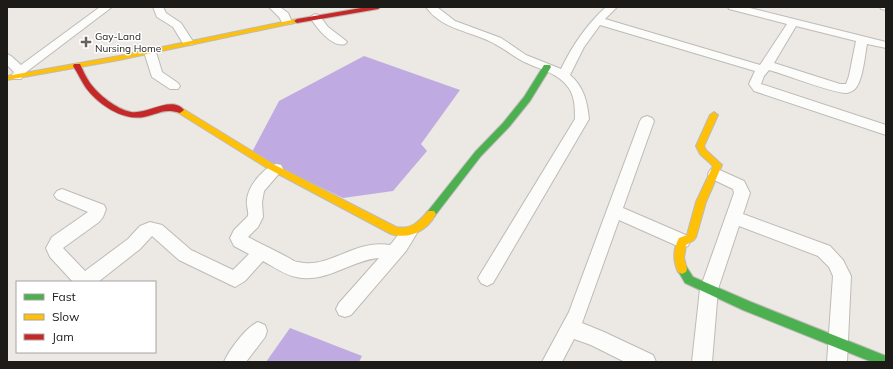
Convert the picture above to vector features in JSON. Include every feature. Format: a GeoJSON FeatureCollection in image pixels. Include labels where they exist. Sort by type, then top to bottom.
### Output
{"type":"FeatureCollection","features":[{"type":"Feature","properties":{"kind":"street"},"geometry":{"type":"LineString","coordinates":[[14,75],[108,7]]}},
{"type":"Feature","properties":{"kind":"street"},"geometry":{"type":"LineString","coordinates":[[158,7],[161,15],[177,26],[188,43]]}},
{"type":"Feature","properties":{"kind":"street"},"geometry":{"type":"LineString","coordinates":[[274,7],[284,15],[287,22]]}},
{"type":"Feature","properties":{"kind":"street"},"geometry":{"type":"LineString","coordinates":[[14,75],[78,66],[287,22],[378,7]]}},
{"type":"Feature","properties":{"kind":"street"},"geometry":{"type":"LineString","coordinates":[[431,7],[441,17],[469,30],[495,39],[516,54],[564,74],[575,88],[582,107],[582,119],[487,278]]}},
{"type":"Feature","properties":{"kind":"street"},"geometry":{"type":"LineString","coordinates":[[564,74],[578,48],[612,7]]}},
{"type":"Feature","properties":{"kind":"street"},"geometry":{"type":"LineString","coordinates":[[733,7],[769,11],[793,22],[886,45]]}},
{"type":"Feature","properties":{"kind":"street"},"geometry":{"type":"LineString","coordinates":[[315,17],[324,29],[341,42]]}},
{"type":"Feature","properties":{"kind":"street"},"geometry":{"type":"LineString","coordinates":[[599,21],[846,89],[851,86],[855,76],[862,39]]}},
{"type":"Feature","properties":{"kind":"street"},"geometry":{"type":"LineString","coordinates":[[793,22],[756,80],[755,84],[758,88],[886,130]]}},
{"type":"Feature","properties":{"kind":"street"},"geometry":{"type":"LineString","coordinates":[[150,52],[156,74],[174,86]]}},
{"type":"Feature","properties":{"kind":"street"},"geometry":{"type":"LineString","coordinates":[[7,58],[14,75]]}},
{"type":"Feature","properties":{"kind":"street"},"geometry":{"type":"LineString","coordinates":[[78,66],[92,90],[121,112],[139,116],[154,112],[167,106],[175,107],[276,169],[402,234],[417,230],[426,222],[478,154],[506,125],[527,99],[547,67]]}},
{"type":"Feature","properties":{"kind":"street"},"geometry":{"type":"LineString","coordinates":[[614,211],[682,241],[686,241],[691,237],[701,202],[718,165],[716,162],[704,155],[700,150],[700,146],[714,115]]}},
{"type":"Feature","properties":{"kind":"street"},"geometry":{"type":"LineString","coordinates":[[552,362],[570,328],[596,266],[647,120]]}},
{"type":"Feature","properties":{"kind":"street"},"geometry":{"type":"LineString","coordinates":[[276,169],[267,177],[258,189],[255,195],[254,203],[257,212],[255,219],[238,238],[240,241],[297,270],[318,271],[363,252],[383,250],[394,254]]}},
{"type":"Feature","properties":{"kind":"street"},"geometry":{"type":"LineString","coordinates":[[702,362],[708,289],[742,193],[741,188],[733,181],[715,174]]}},
{"type":"Feature","properties":{"kind":"street"},"geometry":{"type":"LineString","coordinates":[[62,195],[98,209],[97,213],[93,217],[58,242],[54,248],[56,252],[84,281]]}},
{"type":"Feature","properties":{"kind":"street"},"geometry":{"type":"LineString","coordinates":[[734,217],[824,251],[840,267],[842,276],[837,362]]}},
{"type":"Feature","properties":{"kind":"street"},"geometry":{"type":"LineString","coordinates":[[86,281],[134,244],[146,231],[150,229],[156,230],[185,255],[235,279],[261,252]]}},
{"type":"Feature","properties":{"kind":"street"},"geometry":{"type":"LineString","coordinates":[[345,309],[394,254],[409,233]]}},
{"type":"Feature","properties":{"kind":"street"},"geometry":{"type":"LineString","coordinates":[[682,241],[679,258],[682,270],[689,280],[740,303],[886,362]]}},
{"type":"Feature","properties":{"kind":"street"},"geometry":{"type":"LineString","coordinates":[[570,328],[597,338],[646,362]]}},
{"type":"Feature","properties":{"kind":"street"},"geometry":{"type":"LineString","coordinates":[[234,362],[258,331]]}},
{"type":"Feature","properties":{"kind":"shaded area"},"geometry":{"type":"Polygon","coordinates":[[[364,56],[460,90],[421,144],[427,151],[393,191],[343,198],[251,154],[279,101],[364,56]]]}},
{"type":"Feature","properties":{"kind":"shaded area"},"geometry":{"type":"Polygon","coordinates":[[[290,328],[362,356],[359,362],[266,362],[290,328]]]}},
{"type":"Feature","properties":{"kind":"traffic: fast"},"geometry":{"type":"LineString","coordinates":[[431,214],[478,154],[506,125],[527,99],[547,67]]}},
{"type":"Feature","properties":{"kind":"traffic: fast"},"geometry":{"type":"LineString","coordinates":[[682,269],[689,280],[747,306],[886,362]]}},
{"type":"Feature","properties":{"kind":"traffic: slow"},"geometry":{"type":"LineString","coordinates":[[7,78],[119,58],[297,21]]}},
{"type":"Feature","properties":{"kind":"traffic: slow"},"geometry":{"type":"LineString","coordinates":[[180,110],[270,166],[394,231],[411,231],[423,223],[431,214]]}},
{"type":"Feature","properties":{"kind":"traffic: slow"},"geometry":{"type":"LineString","coordinates":[[682,269],[679,258],[682,241],[686,241],[691,237],[701,202],[718,165],[703,152],[700,146],[714,115]]}},
{"type":"Feature","properties":{"kind":"traffic: jam"},"geometry":{"type":"LineString","coordinates":[[297,21],[378,7]]}},
{"type":"Feature","properties":{"kind":"traffic: jam"},"geometry":{"type":"LineString","coordinates":[[77,66],[92,90],[109,105],[123,112],[138,115],[167,107],[180,110]]}},
{"type":"Feature","properties":{"kind":"place","name":"Gay-Land Nursing Home"},"geometry":{"type":"Point","coordinates":[86,42]}}]}
